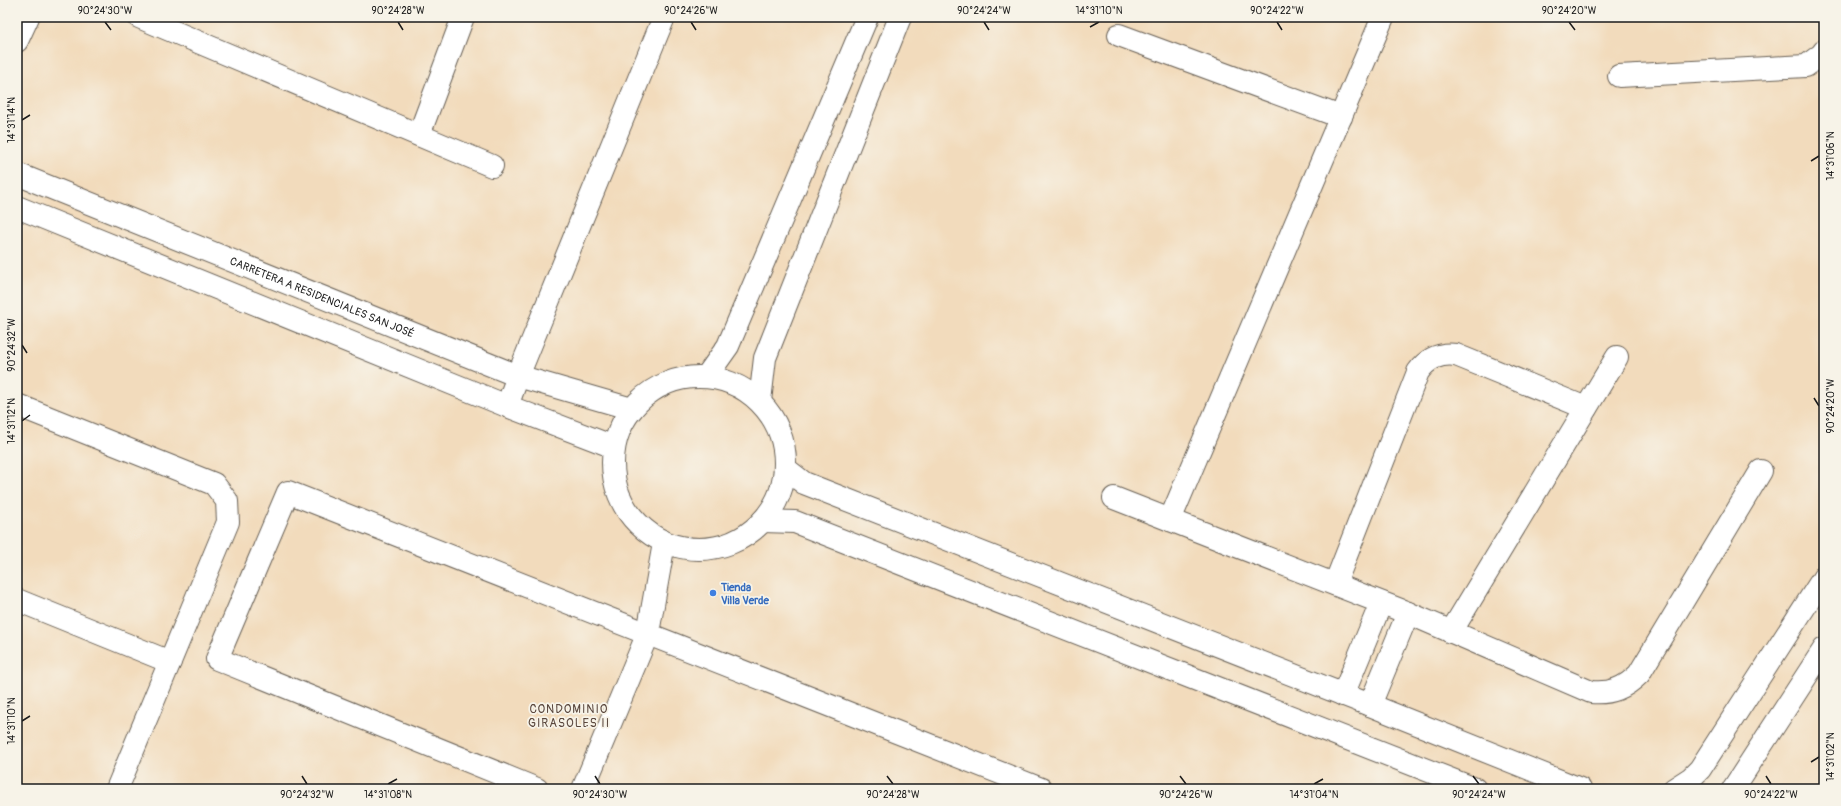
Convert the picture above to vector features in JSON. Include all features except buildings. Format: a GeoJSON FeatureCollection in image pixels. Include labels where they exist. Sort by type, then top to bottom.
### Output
{"type":"FeatureCollection","features":[{"type":"Feature","properties":{"kind":"street"},"geometry":{"type":"LineString","coordinates":[[17,41],[28,17]]}},
{"type":"Feature","properties":{"kind":"street"},"geometry":{"type":"LineString","coordinates":[[139,17],[492,166]]}},
{"type":"Feature","properties":{"kind":"street"},"geometry":{"type":"LineString","coordinates":[[419,135],[463,17]]}},
{"type":"Feature","properties":{"kind":"street"},"geometry":{"type":"LineString","coordinates":[[507,406],[664,17]]}},
{"type":"Feature","properties":{"kind":"street"},"geometry":{"type":"LineString","coordinates":[[706,377],[728,346],[867,17]]}},
{"type":"Feature","properties":{"kind":"street"},"geometry":{"type":"LineString","coordinates":[[760,401],[765,358],[900,17]]}},
{"type":"Feature","properties":{"kind":"street"},"geometry":{"type":"LineString","coordinates":[[1170,520],[1383,17]]}},
{"type":"Feature","properties":{"kind":"street"},"geometry":{"type":"LineString","coordinates":[[1119,35],[1341,117]]}},
{"type":"Feature","properties":{"kind":"street"},"geometry":{"type":"LineString","coordinates":[[1619,76],[1806,66],[1822,54],[1824,50]]}},
{"type":"Feature","properties":{"kind":"street","name":"CARRETERA A RESIDENCIALES SAN JOSÉ"},"geometry":{"type":"LineString","coordinates":[[17,174],[518,376],[632,409]]}},
{"type":"Feature","properties":{"kind":"street"},"geometry":{"type":"LineString","coordinates":[[17,207],[507,406],[614,447]]}},
{"type":"Feature","properties":{"kind":"street"},"geometry":{"type":"LineString","coordinates":[[1335,584],[1418,372],[1430,360],[1447,354],[1456,355],[1586,408]]}},
{"type":"Feature","properties":{"kind":"street"},"geometry":{"type":"LineString","coordinates":[[1451,632],[1617,357]]}},
{"type":"Feature","properties":{"kind":"street"},"geometry":{"type":"LineString","coordinates":[[706,377],[735,384],[760,401],[778,426],[784,444],[786,469],[782,488],[775,506],[763,522],[743,538],[717,548],[690,549],[664,543],[644,531],[629,514],[618,493],[613,470],[614,447],[620,427],[632,409],[665,384],[706,377]]}},
{"type":"Feature","properties":{"kind":"street"},"geometry":{"type":"LineString","coordinates":[[17,405],[214,484],[227,501],[228,522],[117,789]]}},
{"type":"Feature","properties":{"kind":"street"},"geometry":{"type":"LineString","coordinates":[[786,469],[804,484],[1370,705],[1580,789]]}},
{"type":"Feature","properties":{"kind":"street"},"geometry":{"type":"LineString","coordinates":[[1114,498],[1408,613],[1591,692],[1611,692],[1622,688],[1639,674],[1761,471]]}},
{"type":"Feature","properties":{"kind":"street"},"geometry":{"type":"LineString","coordinates":[[537,789],[217,659],[288,492],[1041,789]]}},
{"type":"Feature","properties":{"kind":"street"},"geometry":{"type":"LineString","coordinates":[[763,522],[796,522],[1475,789]]}},
{"type":"Feature","properties":{"kind":"street"},"geometry":{"type":"LineString","coordinates":[[583,789],[648,633],[664,543]]}},
{"type":"Feature","properties":{"kind":"street"},"geometry":{"type":"LineString","coordinates":[[1674,789],[1691,778],[1700,769],[1824,577]]}},
{"type":"Feature","properties":{"kind":"street"},"geometry":{"type":"LineString","coordinates":[[17,600],[170,662]]}},
{"type":"Feature","properties":{"kind":"street"},"geometry":{"type":"LineString","coordinates":[[1343,695],[1381,603]]}},
{"type":"Feature","properties":{"kind":"street"},"geometry":{"type":"LineString","coordinates":[[1370,705],[1408,613]]}},
{"type":"Feature","properties":{"kind":"street"},"geometry":{"type":"LineString","coordinates":[[1733,789],[1824,649]]}},
{"type":"Feature","properties":{"kind":"place","name":"Tienda Villa Verde"},"geometry":{"type":"Point","coordinates":[713,593]}},
{"type":"Feature","properties":{"kind":"district","name":"CONDOMINIO GIRASOLES II"},"geometry":{"type":"Point","coordinates":[569,716]}}]}
